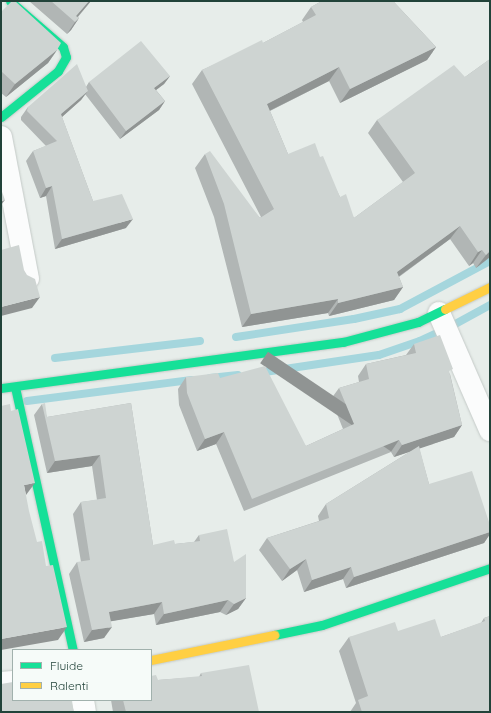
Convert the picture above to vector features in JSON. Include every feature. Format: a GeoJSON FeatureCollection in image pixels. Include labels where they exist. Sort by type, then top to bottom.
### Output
{"type":"FeatureCollection","features":[{"type":"Feature","properties":{"kind":"street"},"geometry":{"type":"LineString","coordinates":[[1,117],[58,71],[66,57],[63,47],[10,1]]}},
{"type":"Feature","properties":{"kind":"street"},"geometry":{"type":"LineString","coordinates":[[1,137],[28,278]]}},
{"type":"Feature","properties":{"kind":"street"},"geometry":{"type":"LineString","coordinates":[[1,388],[343,342],[393,331],[438,313],[490,287]]}},
{"type":"Feature","properties":{"kind":"street"},"geometry":{"type":"LineString","coordinates":[[438,313],[490,430]]}},
{"type":"Feature","properties":{"kind":"street"},"geometry":{"type":"LineString","coordinates":[[15,387],[73,649]]}},
{"type":"Feature","properties":{"kind":"street"},"geometry":{"type":"LineString","coordinates":[[152,660],[322,625],[490,568]]}},
{"type":"Feature","properties":{"kind":"street"},"geometry":{"type":"LineString","coordinates":[[1,683],[12,682]]}},
{"type":"Feature","properties":{"kind":"street"},"geometry":{"type":"LineString","coordinates":[[83,701],[85,712]]}},
{"type":"Feature","properties":{"kind":"building"},"geometry":{"type":"Polygon","coordinates":[[[12,1],[15,1],[61,43],[57,50],[15,84],[1,71],[1,12],[12,1]]]}},
{"type":"Feature","properties":{"kind":"building"},"geometry":{"type":"Polygon","coordinates":[[[51,1],[89,1],[76,16],[79,18],[75,22],[51,1]]]}},
{"type":"Feature","properties":{"kind":"building"},"geometry":{"type":"Polygon","coordinates":[[[322,1],[393,1],[436,47],[350,89],[339,67],[267,104],[288,154],[315,143],[320,157],[323,156],[340,197],[346,194],[354,218],[415,173],[377,120],[454,65],[465,77],[490,59],[490,251],[486,255],[482,250],[478,252],[460,226],[397,272],[403,287],[338,303],[338,299],[251,314],[224,204],[205,154],[210,151],[260,218],[274,209],[202,70],[262,40],[263,43],[316,15],[311,7],[322,1]]]}},
{"type":"Feature","properties":{"kind":"building"},"geometry":{"type":"Polygon","coordinates":[[[141,41],[170,76],[154,88],[165,101],[126,131],[89,82],[141,41]]]}},
{"type":"Feature","properties":{"kind":"building"},"geometry":{"type":"Polygon","coordinates":[[[77,64],[88,91],[61,114],[93,201],[122,194],[133,219],[62,239],[52,186],[46,188],[33,151],[57,141],[27,111],[28,107],[77,64]]]}},
{"type":"Feature","properties":{"kind":"building"},"geometry":{"type":"Polygon","coordinates":[[[1,189],[5,200],[1,201],[1,189]]]}},
{"type":"Feature","properties":{"kind":"building"},"geometry":{"type":"Polygon","coordinates":[[[19,245],[24,270],[27,275],[35,279],[40,297],[1,307],[1,250],[19,245]]]}},
{"type":"Feature","properties":{"kind":"building"},"geometry":{"type":"Polygon","coordinates":[[[440,335],[453,369],[449,371],[462,425],[402,445],[399,440],[252,499],[224,432],[205,439],[187,393],[186,377],[218,373],[220,378],[265,366],[306,446],[354,424],[339,388],[369,379],[366,364],[416,353],[414,344],[440,335]]]}},
{"type":"Feature","properties":{"kind":"building"},"geometry":{"type":"Polygon","coordinates":[[[45,403],[47,417],[131,403],[153,545],[174,540],[175,544],[200,541],[199,535],[227,529],[234,562],[246,554],[246,598],[234,604],[228,600],[164,614],[162,602],[109,612],[112,627],[92,630],[77,562],[90,560],[81,502],[106,498],[100,455],[55,461],[42,404],[45,403]]]}},
{"type":"Feature","properties":{"kind":"building"},"geometry":{"type":"Polygon","coordinates":[[[10,404],[11,411],[18,409],[35,483],[24,485],[29,511],[37,542],[42,541],[46,566],[53,565],[67,627],[1,639],[1,406],[10,404]]]}},
{"type":"Feature","properties":{"kind":"building"},"geometry":{"type":"Polygon","coordinates":[[[419,446],[429,484],[472,471],[490,525],[490,532],[354,577],[351,567],[312,580],[306,559],[290,569],[267,538],[329,518],[326,504],[419,446]]]}},
{"type":"Feature","properties":{"kind":"building"},"geometry":{"type":"Polygon","coordinates":[[[490,616],[490,712],[362,712],[358,700],[368,696],[349,637],[395,622],[398,631],[435,619],[441,637],[485,621],[484,618],[490,616]]]}},
{"type":"Feature","properties":{"kind":"building"},"geometry":{"type":"Polygon","coordinates":[[[249,665],[259,712],[126,712],[123,701],[152,701],[152,676],[156,675],[158,680],[202,676],[201,673],[249,665]]]}},
{"type":"Feature","properties":{"kind":"building"},"geometry":{"type":"Polygon","coordinates":[[[12,682],[12,701],[71,701],[74,712],[1,712],[1,684],[12,682]]]}},
{"type":"Feature","properties":{"kind":"waterway"},"geometry":{"type":"LineString","coordinates":[[236,337],[354,319],[400,309],[490,261]]}},
{"type":"Feature","properties":{"kind":"waterway"},"geometry":{"type":"LineString","coordinates":[[448,328],[490,305]]}},
{"type":"Feature","properties":{"kind":"waterway"},"geometry":{"type":"LineString","coordinates":[[258,373],[379,355],[420,341],[439,332]]}},
{"type":"Feature","properties":{"kind":"waterway"},"geometry":{"type":"LineString","coordinates":[[55,358],[200,341]]}},
{"type":"Feature","properties":{"kind":"waterway"},"geometry":{"type":"LineString","coordinates":[[210,378],[238,375]]}},
{"type":"Feature","properties":{"kind":"waterway"},"geometry":{"type":"LineString","coordinates":[[27,401],[192,380]]}},
{"type":"Feature","properties":{"kind":"traffic: fast"},"geometry":{"type":"LineString","coordinates":[[1,117],[58,71],[66,57],[63,47],[10,1]]}},
{"type":"Feature","properties":{"kind":"traffic: fast"},"geometry":{"type":"LineString","coordinates":[[1,388],[343,342],[418,322],[445,309]]}},
{"type":"Feature","properties":{"kind":"traffic: fast"},"geometry":{"type":"LineString","coordinates":[[15,387],[73,649]]}},
{"type":"Feature","properties":{"kind":"traffic: fast"},"geometry":{"type":"LineString","coordinates":[[274,635],[322,625],[490,568]]}},
{"type":"Feature","properties":{"kind":"traffic: slow"},"geometry":{"type":"LineString","coordinates":[[445,309],[490,287]]}},
{"type":"Feature","properties":{"kind":"traffic: slow"},"geometry":{"type":"LineString","coordinates":[[152,660],[274,635]]}}]}
